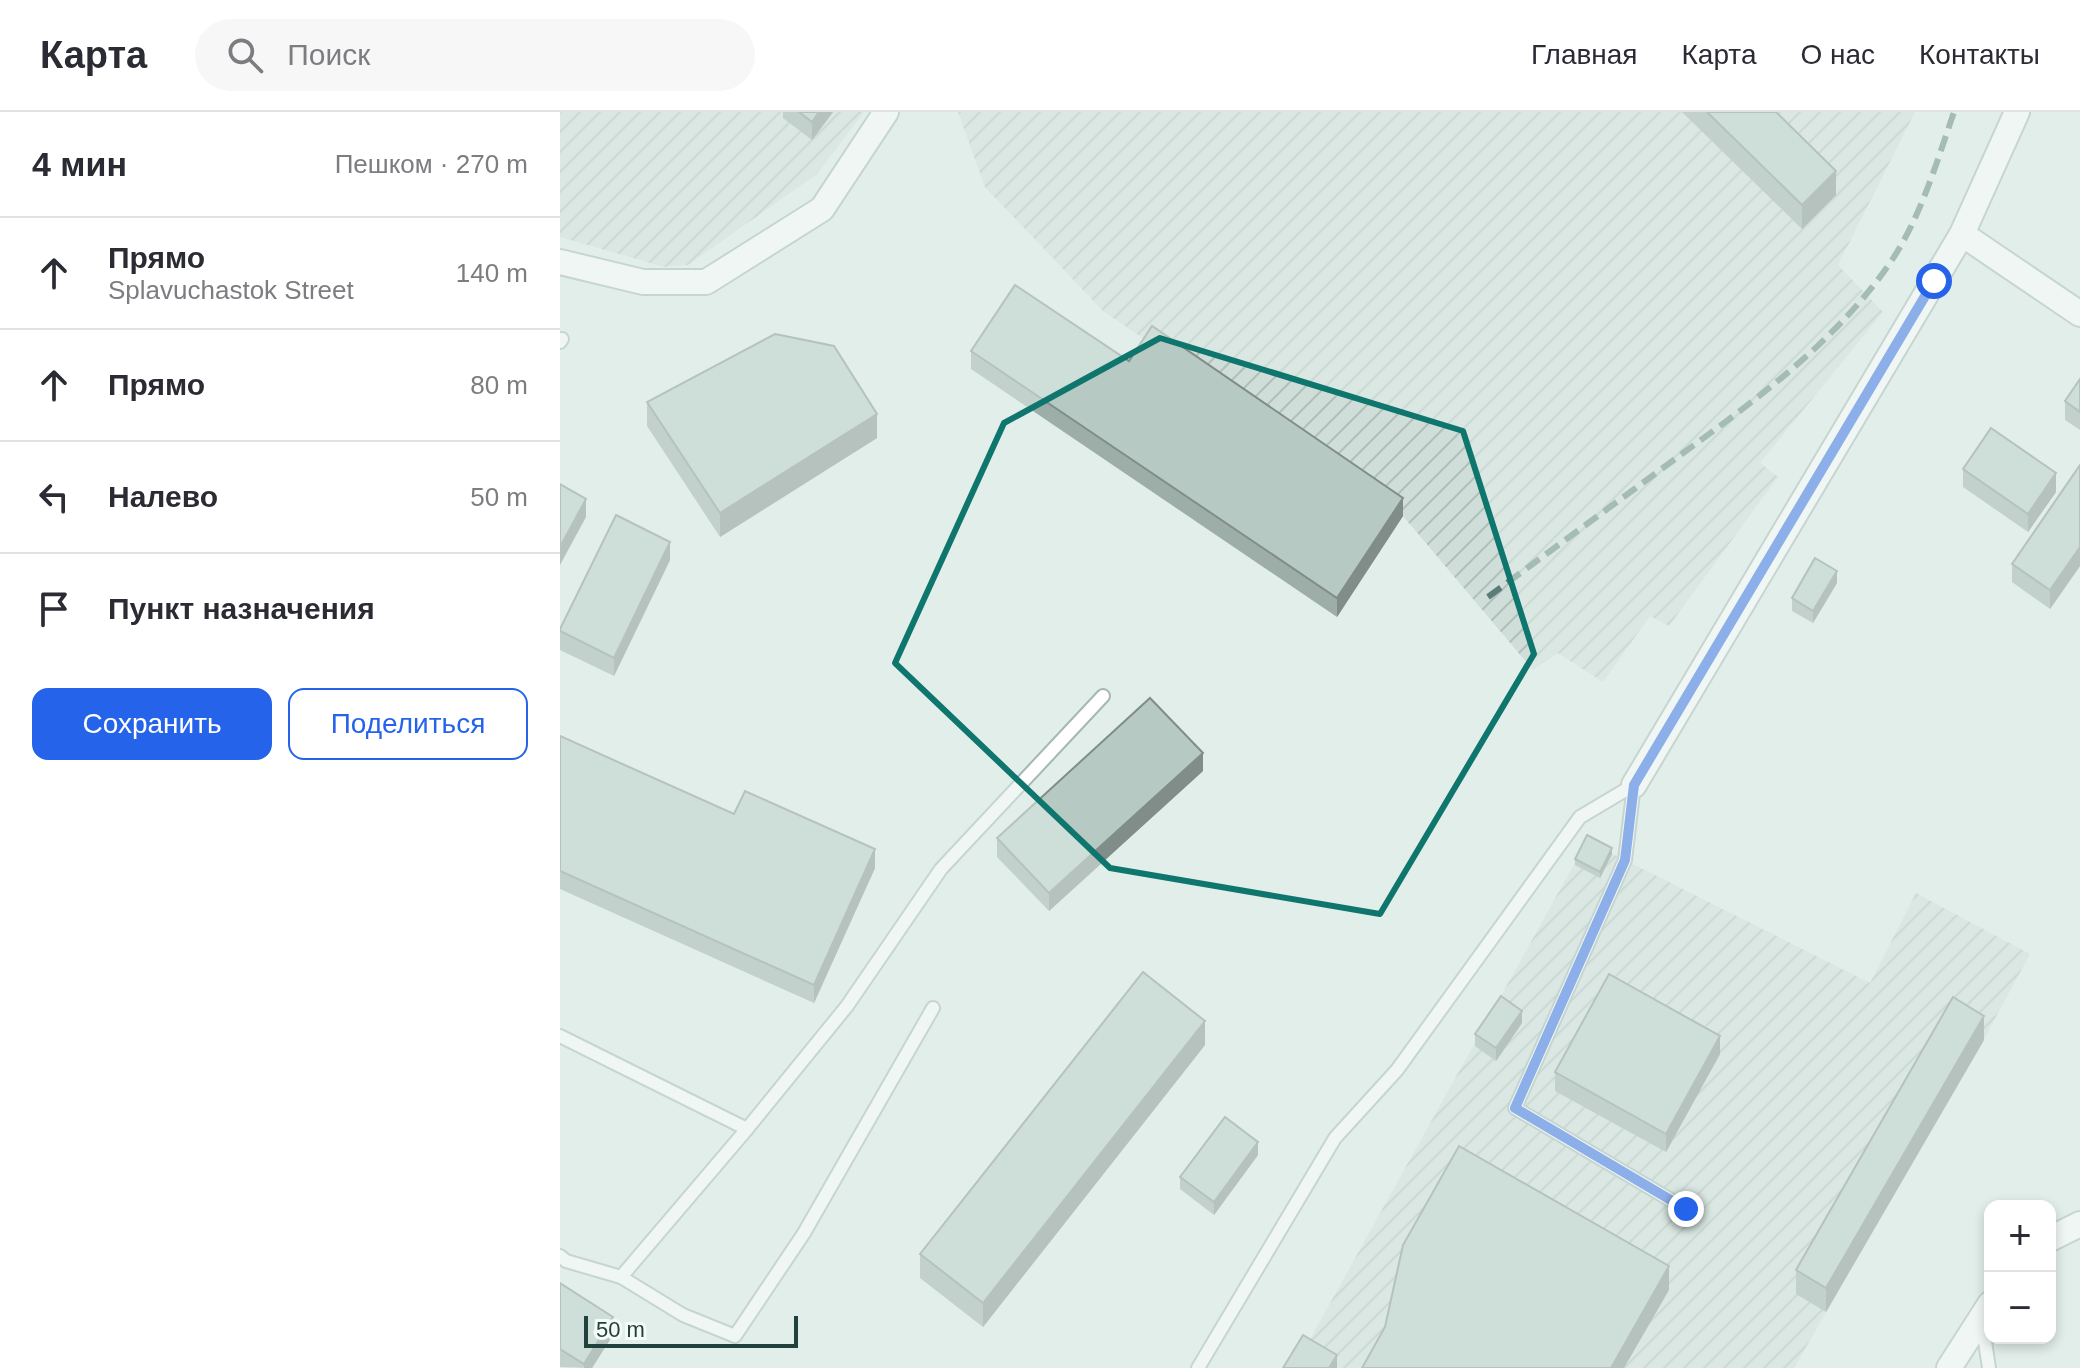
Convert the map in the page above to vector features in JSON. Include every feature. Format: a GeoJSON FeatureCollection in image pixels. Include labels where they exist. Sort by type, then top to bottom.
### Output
{"type":"FeatureCollection","features":[{"type":"Feature","properties":{"kind":"street"},"geometry":{"type":"LineString","coordinates":[[560,262],[643,282],[706,282],[822,209],[886,112]]}},
{"type":"Feature","properties":{"kind":"street"},"geometry":{"type":"LineString","coordinates":[[1634,785],[1962,234],[2017,112]]}},
{"type":"Feature","properties":{"kind":"street"},"geometry":{"type":"LineString","coordinates":[[1962,234],[2080,314]]}},
{"type":"Feature","properties":{"kind":"street"},"geometry":{"type":"LineString","coordinates":[[2056,1236],[2080,1224]]}},
{"type":"Feature","properties":{"kind":"street"},"geometry":{"type":"LineString","coordinates":[[1949,1368],[1984,1313]]}},
{"type":"Feature","properties":{"kind":"lane"},"geometry":{"type":"LineString","coordinates":[[621,1277],[847,1006],[941,869],[1103,696]]}},
{"type":"Feature","properties":{"kind":"lane"},"geometry":{"type":"LineString","coordinates":[[1634,785],[1625,860],[1515,1108],[1686,1209]]}},
{"type":"Feature","properties":{"kind":"lane"},"geometry":{"type":"LineString","coordinates":[[1198,1368],[1335,1138],[1397,1070],[1580,817],[1634,785]]}},
{"type":"Feature","properties":{"kind":"lane"},"geometry":{"type":"LineString","coordinates":[[560,1256],[566,1261],[621,1277],[683,1315],[735,1336],[804,1233],[933,1008]]}},
{"type":"Feature","properties":{"kind":"lane"},"geometry":{"type":"LineString","coordinates":[[560,1036],[747,1129]]}},
{"type":"Feature","properties":{"kind":"lane"},"geometry":{"type":"LineString","coordinates":[[1988,1344],[1989,1368]]}},
{"type":"Feature","properties":{"kind":"highlighted area"},"geometry":{"type":"Polygon","coordinates":[[[1160,338],[1463,431],[1534,654],[1380,914],[1110,868],[895,663],[1004,423],[1160,338]]]}},
{"type":"Feature","properties":{"kind":"shaded area"},"geometry":{"type":"Polygon","coordinates":[[[560,112],[864,112],[817,174],[688,265],[664,267],[560,237],[560,112]]]}},
{"type":"Feature","properties":{"kind":"shaded area"},"geometry":{"type":"Polygon","coordinates":[[[958,112],[1915,112],[1838,265],[1883,312],[1760,463],[1778,477],[1669,626],[1650,616],[1603,682],[1558,653],[1533,670],[1403,516],[1103,311],[985,187],[958,112]]]}},
{"type":"Feature","properties":{"kind":"shaded area"},"geometry":{"type":"Polygon","coordinates":[[[1587,841],[1870,983],[1916,893],[2030,954],[1794,1368],[1294,1368],[1587,841]]]}},
{"type":"Feature","properties":{"kind":"building"},"geometry":{"type":"Polygon","coordinates":[[[799,112],[819,112],[812,122],[799,112]]]}},
{"type":"Feature","properties":{"kind":"building"},"geometry":{"type":"Polygon","coordinates":[[[1707,112],[1776,112],[1836,171],[1802,205],[1707,112]]]}},
{"type":"Feature","properties":{"kind":"building"},"geometry":{"type":"Polygon","coordinates":[[[1015,285],[1129,361],[1152,326],[1403,498],[1337,598],[971,351],[1015,285]]]}},
{"type":"Feature","properties":{"kind":"building"},"geometry":{"type":"Polygon","coordinates":[[[775,334],[834,346],[877,414],[720,513],[647,402],[775,334]]]}},
{"type":"Feature","properties":{"kind":"building"},"geometry":{"type":"Polygon","coordinates":[[[2080,379],[2080,412],[2065,401],[2080,379]]]}},
{"type":"Feature","properties":{"kind":"building"},"geometry":{"type":"Polygon","coordinates":[[[1991,428],[2056,473],[2028,514],[1963,469],[1991,428]]]}},
{"type":"Feature","properties":{"kind":"building"},"geometry":{"type":"Polygon","coordinates":[[[2080,465],[2080,547],[2050,590],[2012,564],[2080,465]]]}},
{"type":"Feature","properties":{"kind":"building"},"geometry":{"type":"Polygon","coordinates":[[[560,484],[586,499],[560,547],[560,484]]]}},
{"type":"Feature","properties":{"kind":"building"},"geometry":{"type":"Polygon","coordinates":[[[616,515],[670,542],[614,658],[560,629],[616,515]]]}},
{"type":"Feature","properties":{"kind":"building"},"geometry":{"type":"Polygon","coordinates":[[[1815,558],[1837,571],[1813,611],[1792,598],[1815,558]]]}},
{"type":"Feature","properties":{"kind":"building"},"geometry":{"type":"Polygon","coordinates":[[[1150,698],[1203,753],[1049,893],[997,838],[1150,698]]]}},
{"type":"Feature","properties":{"kind":"building"},"geometry":{"type":"Polygon","coordinates":[[[560,736],[734,814],[745,791],[875,849],[814,985],[560,871],[560,736]]]}},
{"type":"Feature","properties":{"kind":"building"},"geometry":{"type":"Polygon","coordinates":[[[1587,835],[1612,848],[1600,872],[1575,859],[1587,835]]]}},
{"type":"Feature","properties":{"kind":"building"},"geometry":{"type":"Polygon","coordinates":[[[1143,972],[1205,1021],[983,1303],[920,1254],[1143,972]]]}},
{"type":"Feature","properties":{"kind":"building"},"geometry":{"type":"Polygon","coordinates":[[[1609,974],[1720,1036],[1666,1134],[1555,1072],[1609,974]]]}},
{"type":"Feature","properties":{"kind":"building"},"geometry":{"type":"Polygon","coordinates":[[[1501,996],[1522,1011],[1496,1048],[1475,1034],[1501,996]]]}},
{"type":"Feature","properties":{"kind":"building"},"geometry":{"type":"Polygon","coordinates":[[[1953,997],[1984,1016],[1826,1288],[1796,1270],[1953,997]]]}},
{"type":"Feature","properties":{"kind":"building"},"geometry":{"type":"Polygon","coordinates":[[[1225,1117],[1258,1142],[1214,1202],[1180,1177],[1225,1117]]]}},
{"type":"Feature","properties":{"kind":"building"},"geometry":{"type":"Polygon","coordinates":[[[1459,1146],[1669,1266],[1611,1368],[1362,1368],[1385,1327],[1403,1245],[1459,1146]]]}},
{"type":"Feature","properties":{"kind":"building"},"geometry":{"type":"Polygon","coordinates":[[[560,1283],[613,1317],[584,1364],[560,1349],[560,1283]]]}},
{"type":"Feature","properties":{"kind":"building"},"geometry":{"type":"Polygon","coordinates":[[[1303,1335],[1337,1355],[1329,1368],[1283,1368],[1303,1335]]]}},
{"type":"Feature","properties":{"kind":"railway"},"geometry":{"type":"LineString","coordinates":[[1488,597],[1763,393],[1844,320],[1890,263],[1911,227],[1954,112]]}},
{"type":"Feature","properties":{"kind":"route"},"geometry":{"type":"LineString","coordinates":[[1686,1209],[1515,1108],[1625,860],[1634,785],[1934,281]]}}]}
